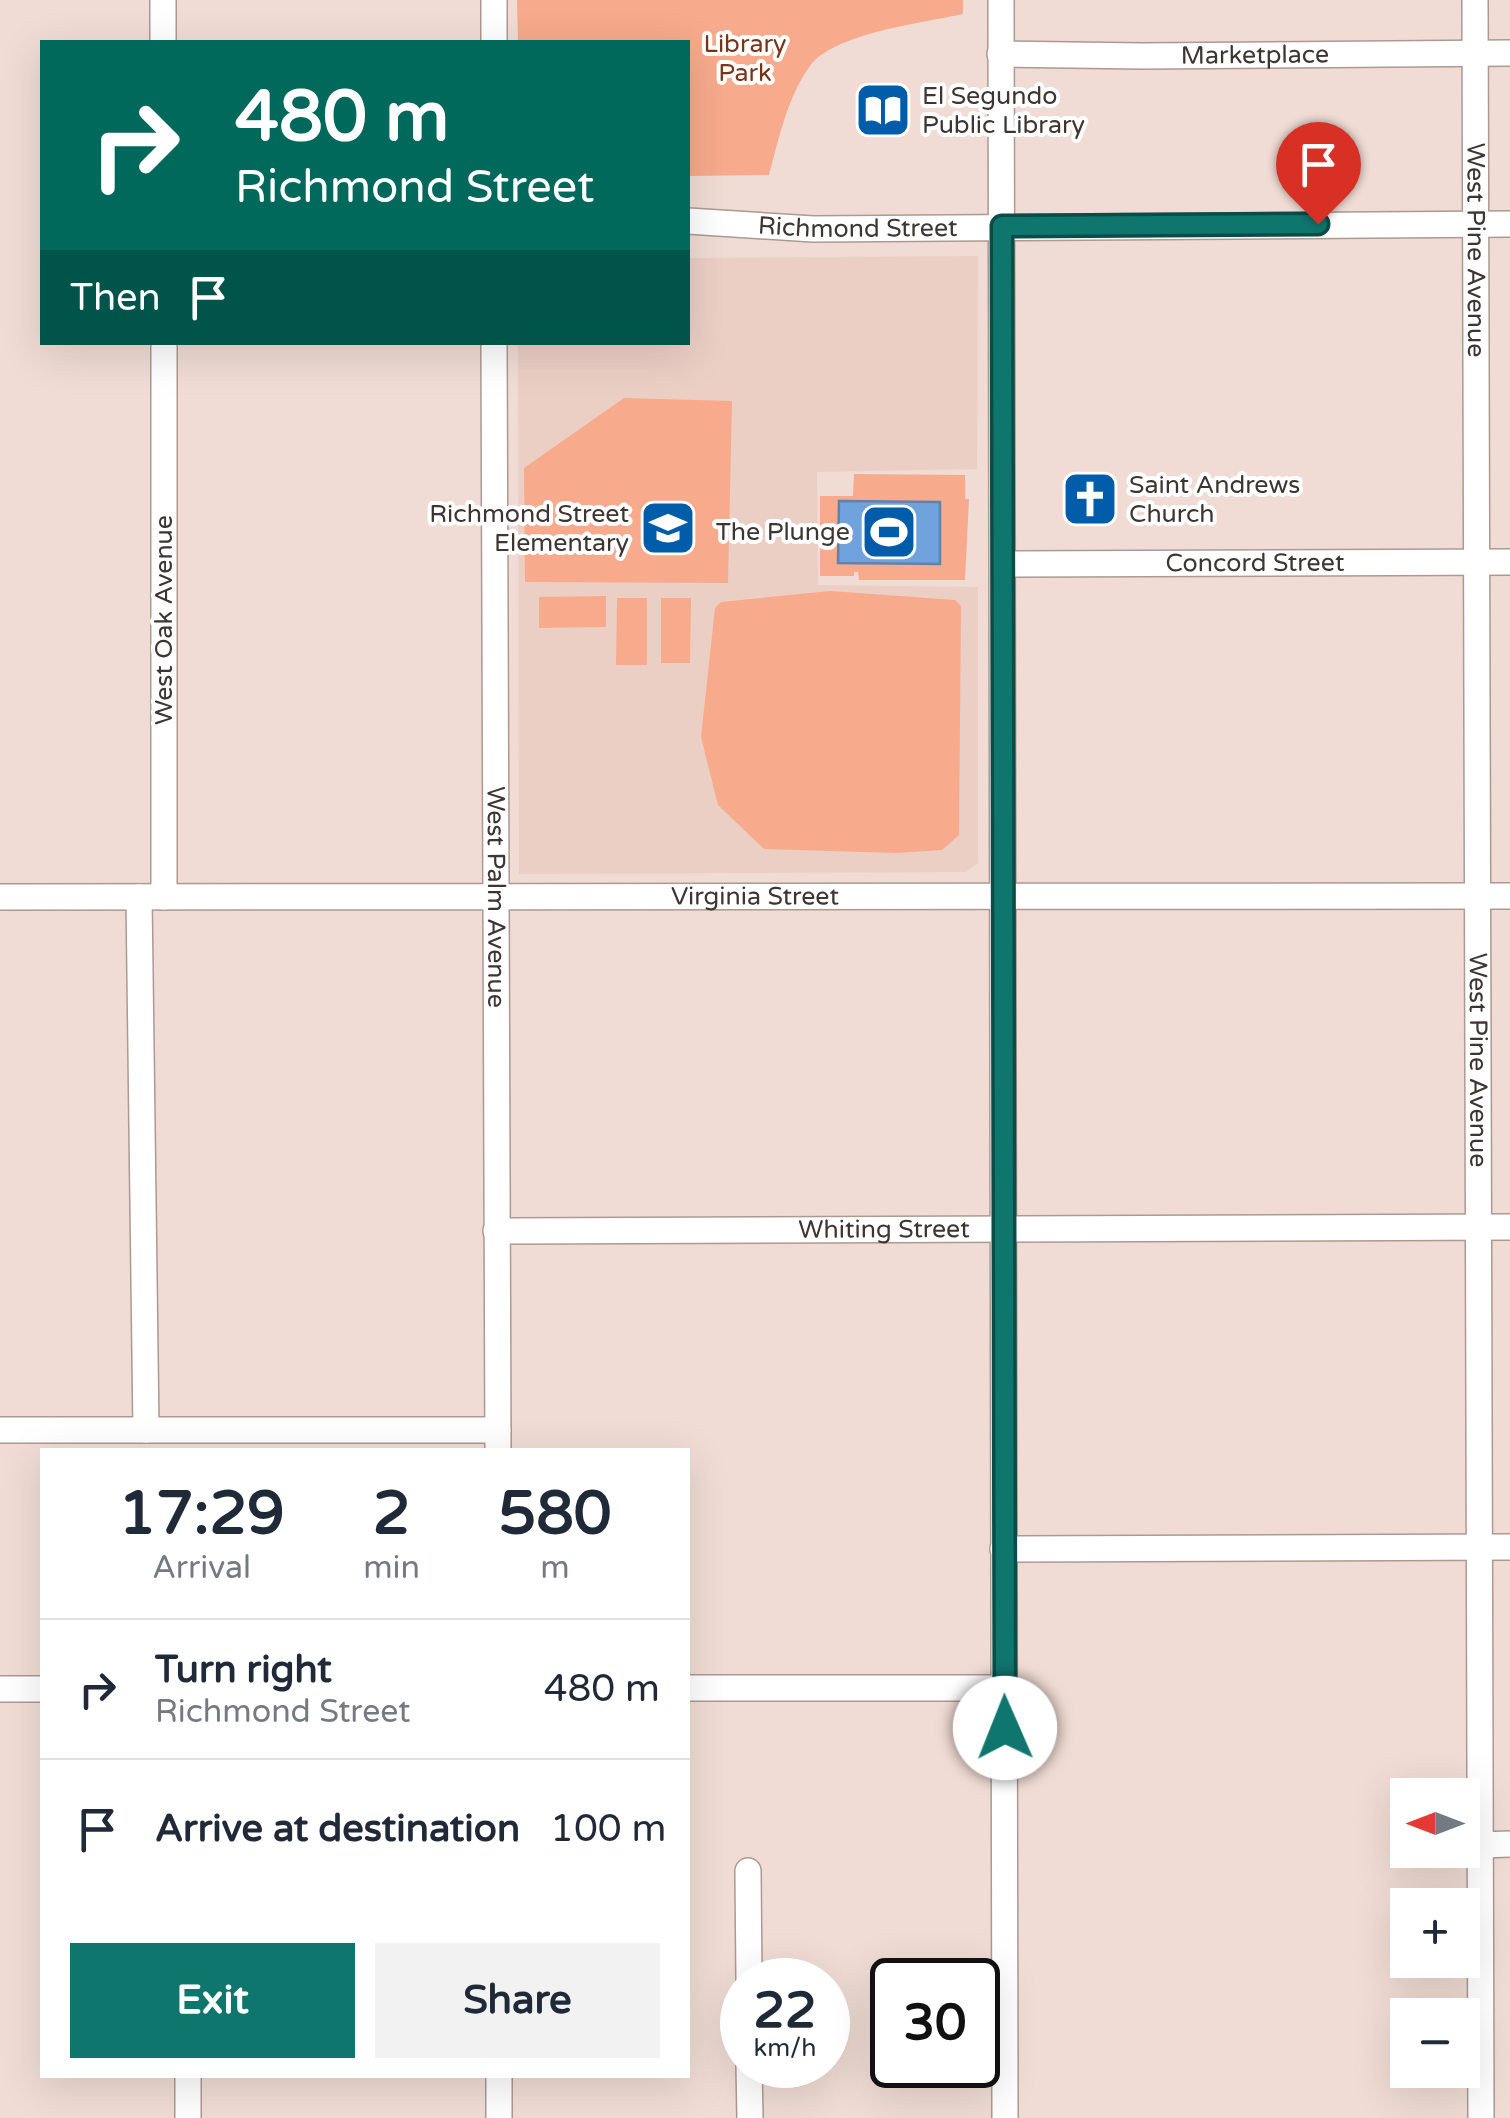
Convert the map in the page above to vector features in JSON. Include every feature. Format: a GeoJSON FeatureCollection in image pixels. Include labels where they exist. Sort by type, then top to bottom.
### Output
{"type":"FeatureCollection","features":[{"type":"Feature","properties":{"kind":"street"},"geometry":{"type":"LineString","coordinates":[[163,0],[163,40]]}},
{"type":"Feature","properties":{"kind":"street"},"geometry":{"type":"LineString","coordinates":[[494,0],[494,40]]}},
{"type":"Feature","properties":{"kind":"street"},"geometry":{"type":"LineString","coordinates":[[1001,0],[1005,2118]]}},
{"type":"Feature","properties":{"kind":"street","name":"West Pine Avenue"},"geometry":{"type":"LineString","coordinates":[[1474,0],[1482,2118]]}},
{"type":"Feature","properties":{"kind":"street","name":"Marketplace"},"geometry":{"type":"LineString","coordinates":[[1000,54],[1510,53]]}},
{"type":"Feature","properties":{"kind":"street","name":"Richmond Street"},"geometry":{"type":"LineString","coordinates":[[690,222],[813,229],[1510,224]]}},
{"type":"Feature","properties":{"kind":"street","name":"West Oak Avenue"},"geometry":{"type":"LineString","coordinates":[[146,1430],[164,345]]}},
{"type":"Feature","properties":{"kind":"street","name":"West Palm Avenue"},"geometry":{"type":"LineString","coordinates":[[494,345],[498,1440]]}},
{"type":"Feature","properties":{"kind":"street","name":"Concord Street"},"geometry":{"type":"LineString","coordinates":[[1002,564],[1510,562]]}},
{"type":"Feature","properties":{"kind":"street","name":"Virginia Street"},"geometry":{"type":"LineString","coordinates":[[0,897],[1510,896]]}},
{"type":"Feature","properties":{"kind":"street","name":"Whiting Street"},"geometry":{"type":"LineString","coordinates":[[496,1230],[1510,1228]]}},
{"type":"Feature","properties":{"kind":"street"},"geometry":{"type":"LineString","coordinates":[[0,1430],[498,1440]]}},
{"type":"Feature","properties":{"kind":"street"},"geometry":{"type":"LineString","coordinates":[[1003,1549],[1510,1548]]}},
{"type":"Feature","properties":{"kind":"street"},"geometry":{"type":"LineString","coordinates":[[690,1688],[1004,1688]]}},
{"type":"Feature","properties":{"kind":"street"},"geometry":{"type":"LineString","coordinates":[[0,1689],[40,1689]]}},
{"type":"Feature","properties":{"kind":"street"},"geometry":{"type":"LineString","coordinates":[[1481,1844],[1510,1844]]}},
{"type":"Feature","properties":{"kind":"street"},"geometry":{"type":"LineString","coordinates":[[748,1872],[749,1958]]}},
{"type":"Feature","properties":{"kind":"street"},"geometry":{"type":"LineString","coordinates":[[188,2078],[188,2118]]}},
{"type":"Feature","properties":{"kind":"street"},"geometry":{"type":"LineString","coordinates":[[499,2078],[499,2118]]}},
{"type":"Feature","properties":{"kind":"street"},"geometry":{"type":"LineString","coordinates":[[749,2088],[750,2118]]}},
{"type":"Feature","properties":{"kind":"shaded area","name":"Richmond Street Elementary"},"geometry":{"type":"Polygon","coordinates":[[[978,256],[977,469],[817,472],[818,585],[978,587],[978,863],[966,872],[519,874],[518,345],[690,345],[690,258],[978,256]]]}},
{"type":"Feature","properties":{"kind":"green space","name":"Library Park"},"geometry":{"type":"Polygon","coordinates":[[[517,0],[963,0],[963,14],[858,37],[822,55],[795,91],[769,175],[690,176],[690,40],[518,40],[517,0]]]}},
{"type":"Feature","properties":{"kind":"green space"},"geometry":{"type":"Polygon","coordinates":[[[624,398],[732,401],[728,583],[525,582],[524,468],[624,398]]]}},
{"type":"Feature","properties":{"kind":"green space"},"geometry":{"type":"Polygon","coordinates":[[[854,474],[965,475],[965,499],[969,499],[965,580],[859,580],[858,572],[854,576],[820,576],[820,496],[853,496],[854,474]]]}},
{"type":"Feature","properties":{"kind":"green space"},"geometry":{"type":"Polygon","coordinates":[[[830,591],[955,600],[961,606],[959,835],[942,850],[897,853],[764,849],[718,805],[701,737],[715,608],[721,602],[830,591]]]}},
{"type":"Feature","properties":{"kind":"green space"},"geometry":{"type":"Polygon","coordinates":[[[606,596],[606,627],[539,628],[539,597],[606,596]]]}},
{"type":"Feature","properties":{"kind":"green space"},"geometry":{"type":"Polygon","coordinates":[[[617,598],[647,598],[647,665],[616,665],[617,598]]]}},
{"type":"Feature","properties":{"kind":"green space"},"geometry":{"type":"Polygon","coordinates":[[[661,598],[691,598],[690,663],[661,663],[661,598]]]}},
{"type":"Feature","properties":{"kind":"water","name":"The Plunge"},"geometry":{"type":"Polygon","coordinates":[[[839,501],[940,502],[940,564],[838,563],[839,501]]]}},
{"type":"Feature","properties":{"kind":"place","name":"El Segundo Public Library"},"geometry":{"type":"Point","coordinates":[883,110]}},
{"type":"Feature","properties":{"kind":"place","name":"Saint Andrews Church"},"geometry":{"type":"Point","coordinates":[1090,499]}},
{"type":"Feature","properties":{"kind":"place","name":"Richmond Street Elementary"},"geometry":{"type":"Point","coordinates":[668,528]}},
{"type":"Feature","properties":{"kind":"place","name":"The Plunge"},"geometry":{"type":"Point","coordinates":[889,532]}},
{"type":"Feature","properties":{"kind":"route"},"geometry":{"type":"LineString","coordinates":[[1005,1728],[1002,226],[1318,224]]}}]}
